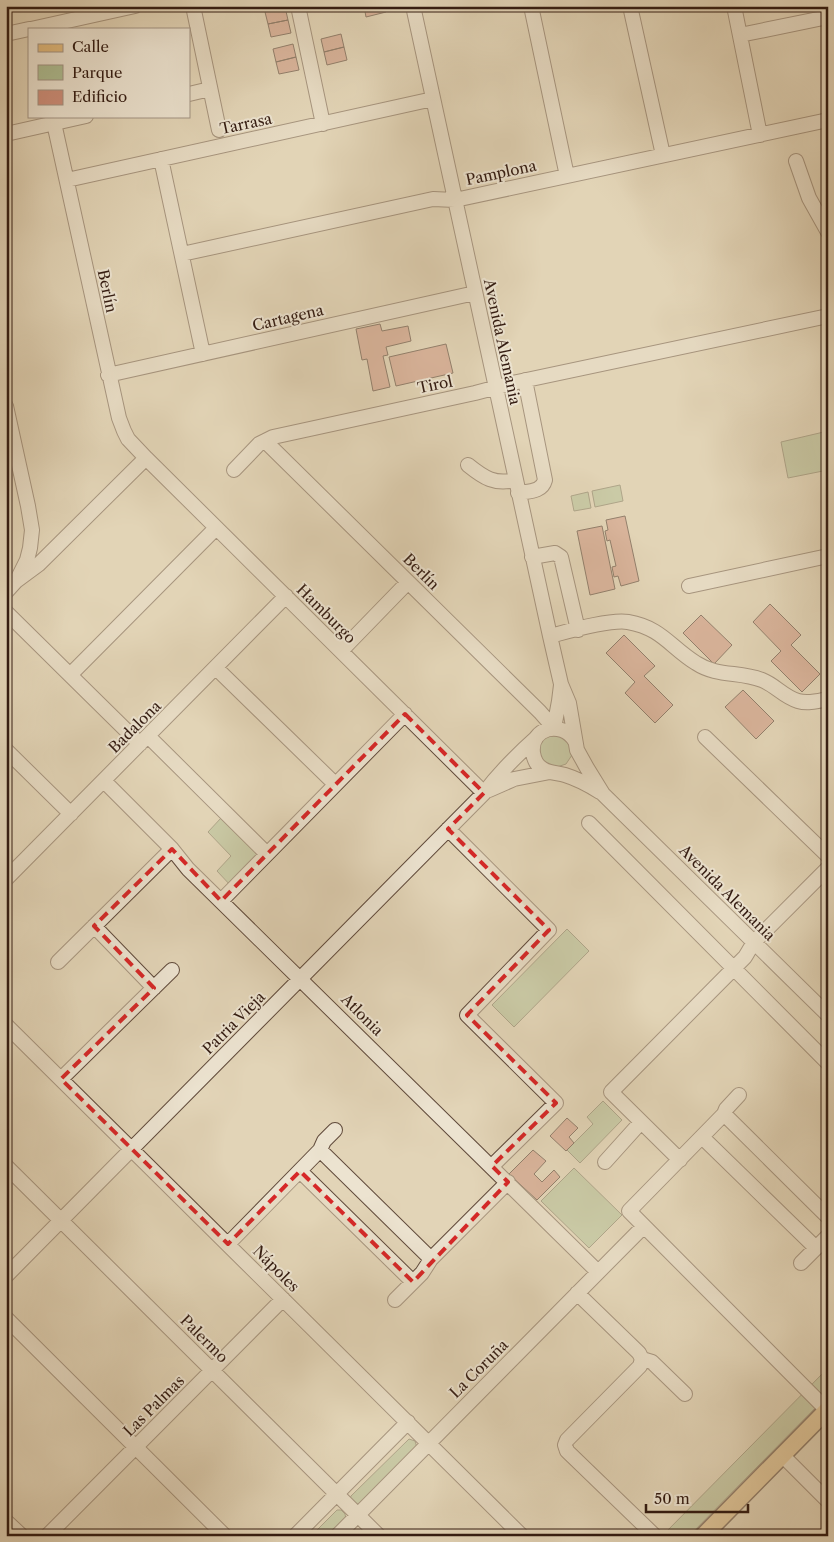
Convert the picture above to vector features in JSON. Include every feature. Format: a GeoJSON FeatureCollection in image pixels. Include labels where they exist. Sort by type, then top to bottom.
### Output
{"type":"FeatureCollection","features":[{"type":"Feature","properties":{"kind":"main road"},"geometry":{"type":"LineString","coordinates":[[703,1536],[828,1410]]}},
{"type":"Feature","properties":{"kind":"street"},"geometry":{"type":"LineString","coordinates":[[35,28],[135,6]]}},
{"type":"Feature","properties":{"kind":"street"},"geometry":{"type":"LineString","coordinates":[[193,6],[219,130]]}},
{"type":"Feature","properties":{"kind":"street"},"geometry":{"type":"LineString","coordinates":[[298,6],[323,124]]}},
{"type":"Feature","properties":{"kind":"street","name":"Avenida Alemania"},"geometry":{"type":"LineString","coordinates":[[413,6],[532,557],[561,684],[569,703],[576,745]]}},
{"type":"Feature","properties":{"kind":"street"},"geometry":{"type":"LineString","coordinates":[[531,6],[567,176]]}},
{"type":"Feature","properties":{"kind":"street"},"geometry":{"type":"LineString","coordinates":[[630,6],[664,155]]}},
{"type":"Feature","properties":{"kind":"street"},"geometry":{"type":"LineString","coordinates":[[734,6],[760,135]]}},
{"type":"Feature","properties":{"kind":"street"},"geometry":{"type":"LineString","coordinates":[[740,36],[828,17]]}},
{"type":"Feature","properties":{"kind":"street"},"geometry":{"type":"LineString","coordinates":[[6,34],[28,29]]}},
{"type":"Feature","properties":{"kind":"street"},"geometry":{"type":"LineString","coordinates":[[190,94],[210,89]]}},
{"type":"Feature","properties":{"kind":"street","name":"Tarrasa"},"geometry":{"type":"LineString","coordinates":[[66,180],[433,99]]}},
{"type":"Feature","properties":{"kind":"street"},"geometry":{"type":"LineString","coordinates":[[6,134],[77,118]]}},
{"type":"Feature","properties":{"kind":"street","name":"Pamplona"},"geometry":{"type":"LineString","coordinates":[[182,254],[433,199],[455,200],[828,120]]}},
{"type":"Feature","properties":{"kind":"street","name":"Berlín"},"geometry":{"type":"LineString","coordinates":[[54,123],[119,418],[128,438],[146,458]]}},
{"type":"Feature","properties":{"kind":"street"},"geometry":{"type":"LineString","coordinates":[[161,159],[203,354]]}},
{"type":"Feature","properties":{"kind":"street"},"geometry":{"type":"LineString","coordinates":[[796,161],[809,198],[828,232]]}},
{"type":"Feature","properties":{"kind":"street","name":"Cartagena"},"geometry":{"type":"LineString","coordinates":[[108,375],[475,293]]}},
{"type":"Feature","properties":{"kind":"street","name":"Tirol"},"geometry":{"type":"LineString","coordinates":[[234,470],[255,448],[273,437],[475,393],[525,380],[656,354],[828,316]]}},
{"type":"Feature","properties":{"kind":"street"},"geometry":{"type":"LineString","coordinates":[[468,466],[494,481],[539,489],[544,485],[545,480],[525,380]]}},
{"type":"Feature","properties":{"kind":"street"},"geometry":{"type":"LineString","coordinates":[[6,406],[32,530],[27,560],[16,581]]}},
{"type":"Feature","properties":{"kind":"street","name":"Berlín"},"geometry":{"type":"LineString","coordinates":[[265,441],[554,728]]}},
{"type":"Feature","properties":{"kind":"street"},"geometry":{"type":"LineString","coordinates":[[6,592],[16,581],[39,564],[146,458]]}},
{"type":"Feature","properties":{"kind":"street","name":"Hamburgo"},"geometry":{"type":"LineString","coordinates":[[146,458],[484,793]]}},
{"type":"Feature","properties":{"kind":"street"},"geometry":{"type":"LineString","coordinates":[[70,675],[216,528]]}},
{"type":"Feature","properties":{"kind":"street"},"geometry":{"type":"LineString","coordinates":[[532,557],[555,553],[561,557],[578,630]]}},
{"type":"Feature","properties":{"kind":"street"},"geometry":{"type":"LineString","coordinates":[[689,586],[828,556]]}},
{"type":"Feature","properties":{"kind":"street"},"geometry":{"type":"LineString","coordinates":[[341,651],[408,582]]}},
{"type":"Feature","properties":{"kind":"street","name":"Badalona"},"geometry":{"type":"LineString","coordinates":[[6,879],[286,596]]}},
{"type":"Feature","properties":{"kind":"street"},"geometry":{"type":"LineString","coordinates":[[6,612],[70,675],[144,740],[267,854]]}},
{"type":"Feature","properties":{"kind":"street"},"geometry":{"type":"LineString","coordinates":[[550,636],[618,622],[634,624],[658,633],[686,656],[715,672],[761,680],[797,701],[809,703],[828,700]]}},
{"type":"Feature","properties":{"kind":"street"},"geometry":{"type":"LineString","coordinates":[[216,668],[335,784]]}},
{"type":"Feature","properties":{"kind":"street","name":"Avenida Alemania"},"geometry":{"type":"LineString","coordinates":[[561,684],[560,701],[554,728],[566,731],[576,745],[586,768],[603,794],[828,1015]]}},
{"type":"Feature","properties":{"kind":"street"},"geometry":{"type":"LineString","coordinates":[[221,901],[405,714]]}},
{"type":"Feature","properties":{"kind":"street"},"geometry":{"type":"LineString","coordinates":[[536,738],[542,732],[554,728]]}},
{"type":"Feature","properties":{"kind":"street"},"geometry":{"type":"LineString","coordinates":[[704,737],[828,856]]}},
{"type":"Feature","properties":{"kind":"street","name":"Avenida Alemania"},"geometry":{"type":"LineString","coordinates":[[536,738],[533,751],[534,759],[539,766],[577,780],[603,794]]}},
{"type":"Feature","properties":{"kind":"street","name":"Patria Vieja"},"geometry":{"type":"LineString","coordinates":[[6,1276],[484,793],[536,738]]}},
{"type":"Feature","properties":{"kind":"street"},"geometry":{"type":"LineString","coordinates":[[553,772],[570,767],[575,760],[576,745]]}},
{"type":"Feature","properties":{"kind":"street"},"geometry":{"type":"LineString","coordinates":[[6,750],[71,814]]}},
{"type":"Feature","properties":{"kind":"street","name":"Patria Vieja"},"geometry":{"type":"LineString","coordinates":[[484,793],[504,782],[553,772]]}},
{"type":"Feature","properties":{"kind":"street","name":"Atlonia"},"geometry":{"type":"LineString","coordinates":[[104,781],[172,849],[188,869],[598,1272]]}},
{"type":"Feature","properties":{"kind":"street"},"geometry":{"type":"LineString","coordinates":[[589,823],[828,1063]]}},
{"type":"Feature","properties":{"kind":"street"},"geometry":{"type":"LineString","coordinates":[[448,829],[550,930],[468,1015],[556,1103],[492,1166]]}},
{"type":"Feature","properties":{"kind":"street"},"geometry":{"type":"LineString","coordinates":[[58,962],[172,849]]}},
{"type":"Feature","properties":{"kind":"street"},"geometry":{"type":"LineString","coordinates":[[680,1160],[611,1092],[745,957],[754,942],[828,868]]}},
{"type":"Feature","properties":{"kind":"street"},"geometry":{"type":"LineString","coordinates":[[94,926],[154,988]]}},
{"type":"Feature","properties":{"kind":"street"},"geometry":{"type":"LineString","coordinates":[[61,1079],[172,970]]}},
{"type":"Feature","properties":{"kind":"street","name":"Nápoles"},"geometry":{"type":"LineString","coordinates":[[6,1025],[522,1536]]}},
{"type":"Feature","properties":{"kind":"street"},"geometry":{"type":"LineString","coordinates":[[739,1095],[726,1109],[724,1114],[629,1211],[828,1410]]}},
{"type":"Feature","properties":{"kind":"street"},"geometry":{"type":"LineString","coordinates":[[724,1114],[828,1217]]}},
{"type":"Feature","properties":{"kind":"street"},"geometry":{"type":"LineString","coordinates":[[605,1162],[641,1122]]}},
{"type":"Feature","properties":{"kind":"street"},"geometry":{"type":"LineString","coordinates":[[228,1244],[320,1150],[324,1141],[335,1130]]}},
{"type":"Feature","properties":{"kind":"street"},"geometry":{"type":"LineString","coordinates":[[702,1137],[816,1248]]}},
{"type":"Feature","properties":{"kind":"street"},"geometry":{"type":"LineString","coordinates":[[320,1150],[431,1259]]}},
{"type":"Feature","properties":{"kind":"street","name":"Palermo"},"geometry":{"type":"LineString","coordinates":[[6,1166],[379,1536]]}},
{"type":"Feature","properties":{"kind":"street"},"geometry":{"type":"LineString","coordinates":[[300,1171],[413,1282]]}},
{"type":"Feature","properties":{"kind":"street"},"geometry":{"type":"LineString","coordinates":[[395,1300],[413,1282],[431,1259],[508,1182]]}},
{"type":"Feature","properties":{"kind":"street","name":"La Coruña"},"geometry":{"type":"LineString","coordinates":[[337,1536],[644,1226]]}},
{"type":"Feature","properties":{"kind":"street"},"geometry":{"type":"LineString","coordinates":[[801,1263],[828,1236]]}},
{"type":"Feature","properties":{"kind":"street"},"geometry":{"type":"LineString","coordinates":[[577,1293],[639,1353],[642,1359],[640,1366],[564,1445],[567,1452],[655,1536]]}},
{"type":"Feature","properties":{"kind":"street","name":"Las Palmas"},"geometry":{"type":"LineString","coordinates":[[47,1536],[283,1299]]}},
{"type":"Feature","properties":{"kind":"street"},"geometry":{"type":"LineString","coordinates":[[6,1318],[226,1536]]}},
{"type":"Feature","properties":{"kind":"street"},"geometry":{"type":"LineString","coordinates":[[642,1359],[652,1362],[685,1394]]}},
{"type":"Feature","properties":{"kind":"street"},"geometry":{"type":"LineString","coordinates":[[295,1536],[408,1422]]}},
{"type":"Feature","properties":{"kind":"street"},"geometry":{"type":"LineString","coordinates":[[782,1456],[828,1501]]}},
{"type":"Feature","properties":{"kind":"street"},"geometry":{"type":"LineString","coordinates":[[6,1521],[22,1536]]}},
{"type":"Feature","properties":{"kind":"highlighted area"},"geometry":{"type":"Polygon","coordinates":[[[405,714],[484,793],[448,829],[549,930],[467,1015],[556,1103],[492,1166],[508,1182],[413,1282],[300,1171],[228,1244],[61,1079],[154,988],[94,926],[172,849],[221,901],[405,714]]]}},
{"type":"Feature","properties":{"kind":"green space"},"geometry":{"type":"Polygon","coordinates":[[[828,431],[828,470],[788,478],[781,442],[828,431]]]}},
{"type":"Feature","properties":{"kind":"green space"},"geometry":{"type":"Polygon","coordinates":[[[620,485],[623,501],[595,507],[592,491],[620,485]]]}},
{"type":"Feature","properties":{"kind":"green space"},"geometry":{"type":"Polygon","coordinates":[[[588,492],[591,508],[574,511],[571,496],[588,492]]]}},
{"type":"Feature","properties":{"kind":"green space"},"geometry":{"type":"Polygon","coordinates":[[[554,734],[569,740],[572,755],[566,764],[554,768],[541,760],[538,749],[544,738],[554,734]]]}},
{"type":"Feature","properties":{"kind":"green space"},"geometry":{"type":"Polygon","coordinates":[[[221,818],[259,854],[232,887],[217,871],[231,856],[208,832],[221,818]]]}},
{"type":"Feature","properties":{"kind":"green space"},"geometry":{"type":"Polygon","coordinates":[[[567,929],[589,951],[514,1027],[492,1005],[567,929]]]}},
{"type":"Feature","properties":{"kind":"green space"},"geometry":{"type":"Polygon","coordinates":[[[603,1101],[622,1120],[580,1163],[567,1150],[593,1124],[587,1117],[603,1101]]]}},
{"type":"Feature","properties":{"kind":"green space"},"geometry":{"type":"Polygon","coordinates":[[[574,1168],[622,1215],[589,1248],[541,1201],[574,1168]]]}},
{"type":"Feature","properties":{"kind":"green space"},"geometry":{"type":"Polygon","coordinates":[[[828,1368],[828,1395],[689,1536],[662,1536],[828,1368]]]}},
{"type":"Feature","properties":{"kind":"green space"},"geometry":{"type":"Polygon","coordinates":[[[409,1439],[415,1441],[417,1448],[360,1505],[356,1505],[350,1499],[351,1496],[409,1439]]]}},
{"type":"Feature","properties":{"kind":"green space"},"geometry":{"type":"Polygon","coordinates":[[[337,1510],[341,1510],[345,1514],[346,1519],[329,1536],[311,1536],[337,1510]]]}},
{"type":"Feature","properties":{"kind":"building"},"geometry":{"type":"Polygon","coordinates":[[[364,6],[385,6],[386,12],[366,17],[364,6]]]}},
{"type":"Feature","properties":{"kind":"building"},"geometry":{"type":"Polygon","coordinates":[[[285,7],[288,20],[268,24],[265,12],[285,7]]]}},
{"type":"Feature","properties":{"kind":"building"},"geometry":{"type":"Polygon","coordinates":[[[288,20],[291,33],[271,37],[268,24],[288,20]]]}},
{"type":"Feature","properties":{"kind":"building"},"geometry":{"type":"Polygon","coordinates":[[[341,34],[344,47],[324,52],[321,39],[341,34]]]}},
{"type":"Feature","properties":{"kind":"building"},"geometry":{"type":"Polygon","coordinates":[[[293,44],[296,57],[276,62],[273,49],[293,44]]]}},
{"type":"Feature","properties":{"kind":"building"},"geometry":{"type":"Polygon","coordinates":[[[344,47],[347,60],[327,65],[324,52],[344,47]]]}},
{"type":"Feature","properties":{"kind":"building"},"geometry":{"type":"Polygon","coordinates":[[[296,57],[299,70],[279,74],[276,62],[296,57]]]}},
{"type":"Feature","properties":{"kind":"building"},"geometry":{"type":"Polygon","coordinates":[[[380,324],[382,331],[408,326],[411,341],[386,347],[388,355],[383,356],[390,387],[373,391],[367,359],[362,360],[356,329],[380,324]]]}},
{"type":"Feature","properties":{"kind":"building"},"geometry":{"type":"Polygon","coordinates":[[[446,344],[453,373],[396,386],[389,357],[446,344]]]}},
{"type":"Feature","properties":{"kind":"building"},"geometry":{"type":"Polygon","coordinates":[[[625,516],[639,581],[621,586],[618,576],[614,577],[612,567],[616,566],[610,540],[607,541],[605,531],[608,530],[606,520],[625,516]]]}},
{"type":"Feature","properties":{"kind":"building"},"geometry":{"type":"Polygon","coordinates":[[[602,526],[615,589],[590,595],[577,531],[602,526]]]}},
{"type":"Feature","properties":{"kind":"building"},"geometry":{"type":"Polygon","coordinates":[[[770,604],[801,635],[791,645],[820,674],[802,692],[771,661],[781,651],[753,622],[770,604]]]}},
{"type":"Feature","properties":{"kind":"building"},"geometry":{"type":"Polygon","coordinates":[[[701,615],[732,645],[714,664],[683,633],[701,615]]]}},
{"type":"Feature","properties":{"kind":"building"},"geometry":{"type":"Polygon","coordinates":[[[624,635],[655,666],[644,676],[673,705],[655,723],[625,693],[635,682],[606,653],[624,635]]]}},
{"type":"Feature","properties":{"kind":"building"},"geometry":{"type":"Polygon","coordinates":[[[743,690],[774,721],[756,739],[725,707],[743,690]]]}},
{"type":"Feature","properties":{"kind":"building"},"geometry":{"type":"Polygon","coordinates":[[[567,1118],[578,1128],[569,1137],[574,1143],[566,1151],[550,1136],[567,1118]]]}},
{"type":"Feature","properties":{"kind":"building"},"geometry":{"type":"Polygon","coordinates":[[[533,1150],[546,1161],[534,1174],[542,1182],[554,1170],[560,1177],[537,1200],[509,1174],[533,1150]]]}}]}
